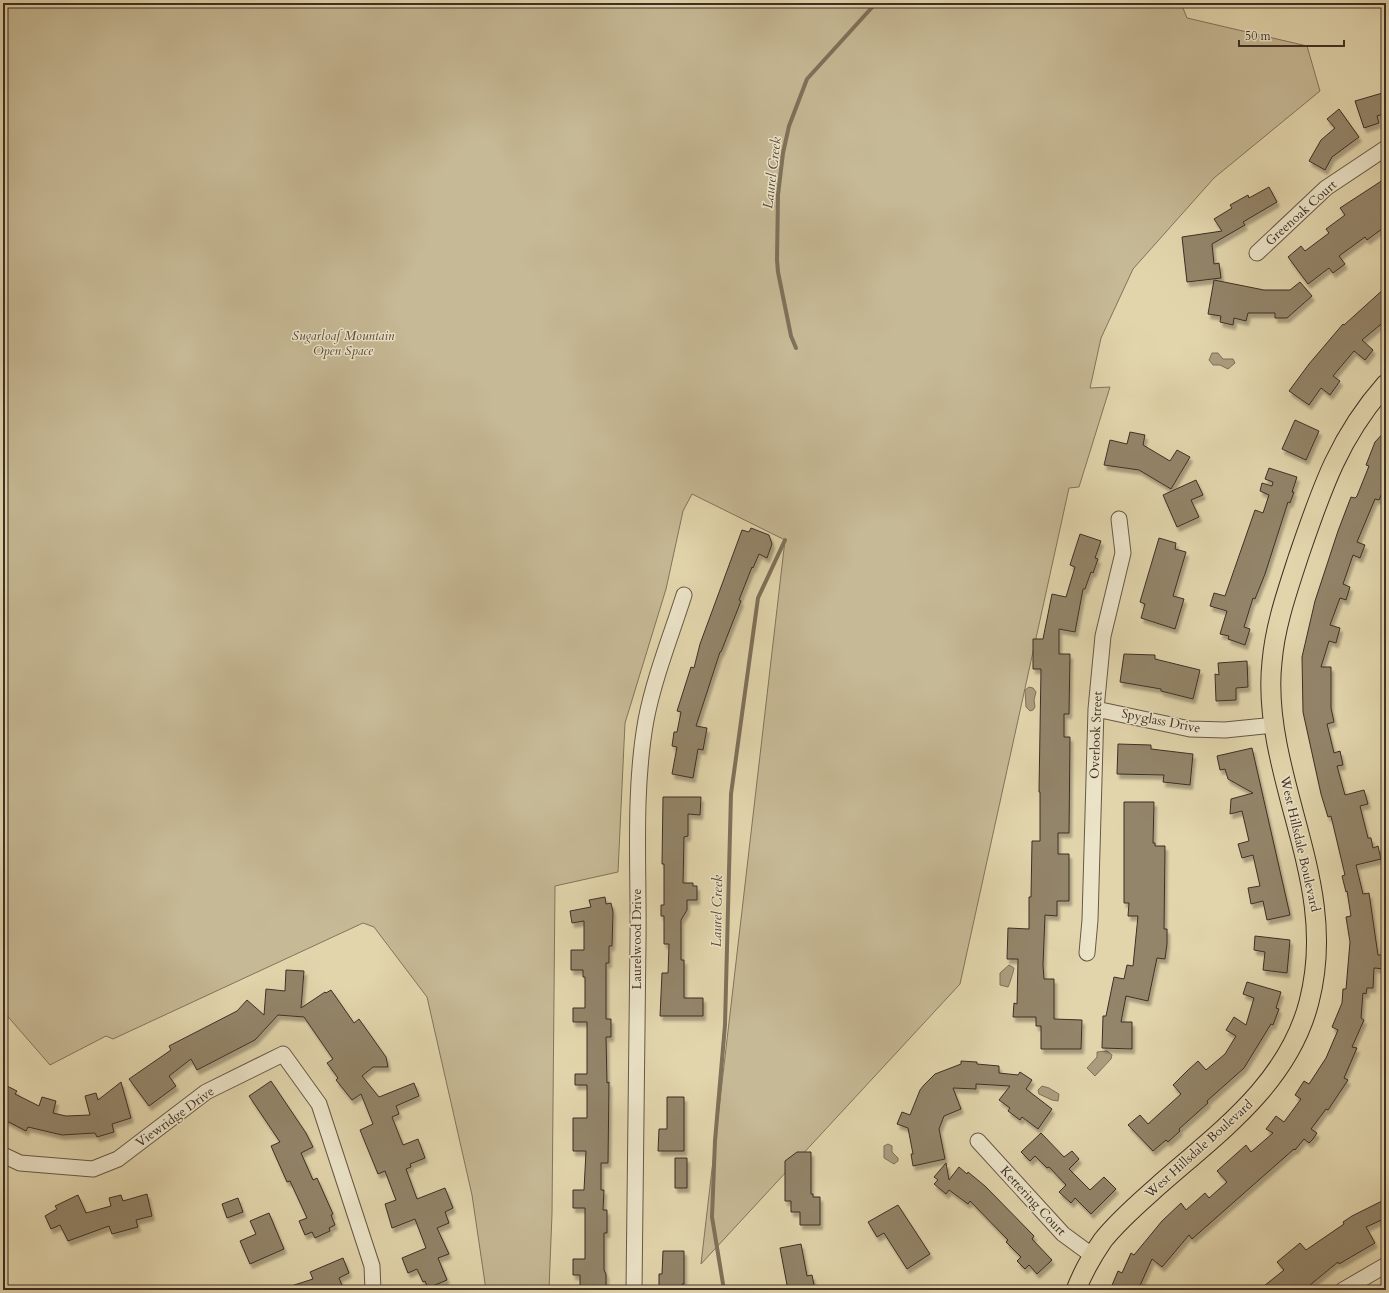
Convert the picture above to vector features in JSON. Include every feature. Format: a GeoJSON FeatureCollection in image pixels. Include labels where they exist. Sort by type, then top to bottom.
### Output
{"type":"FeatureCollection","features":[{"type":"Feature","properties":{"kind":"main road","name":"West Hillsdale Boulevard"},"geometry":{"type":"LineString","coordinates":[[1076,1290],[1093,1256],[1104,1239],[1134,1208],[1258,1096],[1284,1061],[1294,1044],[1306,1012],[1314,984],[1317,962],[1317,918],[1311,880],[1274,725],[1271,696],[1272,662],[1278,622],[1285,598],[1330,469],[1358,420],[1386,384]]}},
{"type":"Feature","properties":{"kind":"street","name":"Greenoak Court"},"geometry":{"type":"LineString","coordinates":[[1257,253],[1326,188],[1386,148]]}},
{"type":"Feature","properties":{"kind":"street","name":"Overlook Street"},"geometry":{"type":"LineString","coordinates":[[1087,954],[1090,920],[1096,709],[1103,636],[1123,553],[1119,519]]}},
{"type":"Feature","properties":{"kind":"street","name":"Laurelwood Drive"},"geometry":{"type":"LineString","coordinates":[[634,1290],[638,939],[637,836],[641,753],[646,718],[684,595]]}},
{"type":"Feature","properties":{"kind":"street","name":"Spyglass Drive"},"geometry":{"type":"LineString","coordinates":[[1096,709],[1190,729],[1225,730],[1274,725]]}},
{"type":"Feature","properties":{"kind":"street","name":"Viewridge Drive"},"geometry":{"type":"LineString","coordinates":[[3,1155],[20,1163],[93,1169],[118,1159],[206,1092],[283,1054],[319,1104],[372,1266],[373,1290]]}},
{"type":"Feature","properties":{"kind":"street","name":"Kettering Court"},"geometry":{"type":"LineString","coordinates":[[978,1141],[1062,1234],[1093,1256]]}},
{"type":"Feature","properties":{"kind":"street"},"geometry":{"type":"LineString","coordinates":[[1343,1290],[1386,1265]]}},
{"type":"Feature","properties":{"kind":"green space","name":"Sugarloaf Mountain Open Space"},"geometry":{"type":"Polygon","coordinates":[[[3,3],[1181,3],[1187,18],[1307,46],[1320,91],[1214,178],[1133,269],[1101,338],[1090,388],[1110,387],[1079,487],[1069,488],[960,984],[701,1264],[785,540],[692,494],[683,511],[666,589],[625,723],[618,872],[555,886],[552,1214],[549,1290],[486,1290],[472,1195],[427,997],[374,927],[363,923],[113,1039],[106,1036],[50,1065],[3,1011],[3,3]]]}},
{"type":"Feature","properties":{"kind":"shaded area"},"geometry":{"type":"Polygon","coordinates":[[[1212,353],[1218,353],[1223,359],[1233,359],[1235,363],[1228,369],[1220,365],[1213,365],[1209,360],[1212,353]]]}},
{"type":"Feature","properties":{"kind":"shaded area"},"geometry":{"type":"Polygon","coordinates":[[[1029,687],[1033,688],[1036,692],[1034,700],[1035,707],[1030,711],[1026,707],[1025,690],[1029,687]]]}},
{"type":"Feature","properties":{"kind":"shaded area"},"geometry":{"type":"Polygon","coordinates":[[[1009,965],[1014,968],[1008,987],[1000,985],[1000,973],[1009,965]]]}},
{"type":"Feature","properties":{"kind":"shaded area"},"geometry":{"type":"Polygon","coordinates":[[[1107,1051],[1112,1055],[1111,1059],[1095,1076],[1087,1068],[1097,1057],[1097,1052],[1107,1051]]]}},
{"type":"Feature","properties":{"kind":"shaded area"},"geometry":{"type":"Polygon","coordinates":[[[1042,1086],[1059,1094],[1058,1101],[1039,1094],[1038,1090],[1042,1086]]]}},
{"type":"Feature","properties":{"kind":"shaded area"},"geometry":{"type":"Polygon","coordinates":[[[888,1144],[892,1146],[892,1152],[898,1158],[898,1161],[894,1164],[884,1158],[884,1146],[888,1144]]]}},
{"type":"Feature","properties":{"kind":"building"},"geometry":{"type":"Polygon","coordinates":[[[1386,92],[1386,113],[1377,116],[1379,123],[1364,128],[1355,101],[1386,92]]]}},
{"type":"Feature","properties":{"kind":"building"},"geometry":{"type":"Polygon","coordinates":[[[1339,109],[1359,137],[1332,157],[1325,170],[1309,161],[1321,140],[1335,128],[1327,119],[1339,109]]]}},
{"type":"Feature","properties":{"kind":"building"},"geometry":{"type":"Polygon","coordinates":[[[1386,178],[1386,226],[1367,240],[1365,237],[1339,256],[1345,264],[1333,273],[1329,268],[1308,284],[1288,257],[1301,246],[1305,251],[1329,233],[1326,229],[1345,215],[1340,208],[1386,178]]]}},
{"type":"Feature","properties":{"kind":"building"},"geometry":{"type":"Polygon","coordinates":[[[1269,187],[1277,202],[1243,222],[1245,225],[1212,244],[1214,264],[1219,263],[1221,278],[1187,282],[1182,237],[1222,231],[1214,219],[1232,208],[1230,205],[1248,195],[1249,198],[1269,187]]]}},
{"type":"Feature","properties":{"kind":"building"},"geometry":{"type":"Polygon","coordinates":[[[1214,280],[1264,290],[1290,290],[1300,282],[1312,296],[1287,318],[1275,318],[1275,313],[1248,313],[1246,321],[1234,318],[1233,325],[1220,322],[1221,316],[1208,314],[1214,280]]]}},
{"type":"Feature","properties":{"kind":"building"},"geometry":{"type":"Polygon","coordinates":[[[1386,287],[1386,320],[1362,340],[1373,350],[1365,360],[1354,351],[1333,376],[1340,381],[1330,395],[1321,388],[1309,405],[1289,391],[1309,364],[1343,324],[1344,325],[1386,287]]]}},
{"type":"Feature","properties":{"kind":"building"},"geometry":{"type":"Polygon","coordinates":[[[1295,420],[1319,431],[1306,460],[1282,449],[1295,420]]]}},
{"type":"Feature","properties":{"kind":"building"},"geometry":{"type":"Polygon","coordinates":[[[1386,430],[1386,483],[1379,500],[1375,499],[1357,542],[1365,545],[1360,558],[1353,555],[1343,584],[1350,587],[1346,600],[1340,598],[1330,625],[1340,628],[1336,643],[1329,641],[1321,667],[1331,667],[1331,708],[1334,722],[1327,724],[1334,753],[1340,751],[1343,765],[1337,766],[1345,795],[1364,790],[1368,804],[1360,806],[1368,838],[1371,838],[1373,848],[1378,846],[1381,859],[1356,865],[1363,894],[1369,893],[1378,955],[1386,955],[1386,969],[1374,968],[1373,988],[1367,988],[1366,994],[1363,993],[1361,1018],[1364,1020],[1352,1047],[1357,1048],[1344,1078],[1348,1080],[1328,1110],[1326,1109],[1311,1129],[1317,1133],[1313,1139],[1309,1143],[1304,1139],[1295,1150],[1294,1149],[1192,1239],[1189,1235],[1162,1267],[1152,1259],[1138,1290],[1110,1290],[1118,1271],[1122,1273],[1131,1253],[1134,1255],[1162,1221],[1181,1203],[1186,1210],[1205,1193],[1209,1198],[1227,1182],[1217,1171],[1246,1145],[1251,1152],[1273,1133],[1266,1129],[1276,1116],[1284,1122],[1301,1099],[1295,1095],[1304,1081],[1309,1084],[1326,1058],[1338,1030],[1332,1027],[1342,1003],[1343,989],[1346,989],[1350,942],[1346,917],[1351,916],[1347,891],[1346,892],[1342,876],[1345,875],[1331,816],[1328,817],[1321,794],[1303,712],[1302,657],[1315,601],[1338,531],[1351,497],[1355,498],[1357,496],[1369,466],[1366,465],[1375,442],[1386,430]]]}},
{"type":"Feature","properties":{"kind":"building"},"geometry":{"type":"Polygon","coordinates":[[[1130,432],[1145,435],[1143,445],[1170,461],[1177,450],[1190,457],[1171,489],[1139,470],[1104,465],[1110,440],[1127,444],[1130,432]]]}},
{"type":"Feature","properties":{"kind":"building"},"geometry":{"type":"Polygon","coordinates":[[[1269,468],[1297,477],[1292,492],[1294,492],[1290,503],[1288,502],[1265,574],[1255,599],[1253,598],[1244,627],[1250,629],[1245,645],[1228,639],[1229,636],[1220,634],[1227,611],[1210,606],[1214,593],[1225,596],[1255,510],[1263,513],[1269,495],[1260,491],[1262,483],[1272,486],[1273,482],[1265,479],[1269,468]]]}},
{"type":"Feature","properties":{"kind":"building"},"geometry":{"type":"Polygon","coordinates":[[[1196,480],[1203,495],[1191,500],[1199,517],[1177,527],[1163,495],[1196,480]]]}},
{"type":"Feature","properties":{"kind":"building"},"geometry":{"type":"Polygon","coordinates":[[[751,528],[769,535],[772,544],[767,558],[759,554],[753,568],[752,567],[739,600],[741,601],[720,652],[696,726],[707,728],[703,750],[698,749],[693,778],[672,774],[677,747],[672,746],[674,732],[677,732],[681,712],[677,711],[691,667],[694,668],[700,644],[742,530],[749,532],[751,528]]]}},
{"type":"Feature","properties":{"kind":"building"},"geometry":{"type":"Polygon","coordinates":[[[1080,534],[1101,541],[1095,558],[1098,559],[1093,573],[1091,572],[1085,589],[1083,589],[1075,632],[1059,629],[1059,654],[1070,654],[1069,714],[1064,714],[1064,737],[1070,737],[1069,833],[1058,833],[1058,854],[1069,854],[1069,901],[1057,901],[1057,916],[1045,915],[1043,965],[1044,979],[1054,979],[1054,1019],[1082,1020],[1081,1049],[1041,1049],[1041,1026],[1036,1026],[1036,1017],[1013,1017],[1014,1003],[1017,1004],[1018,959],[1007,959],[1008,928],[1029,929],[1032,841],[1040,841],[1039,792],[1041,669],[1033,669],[1033,639],[1043,639],[1052,594],[1066,597],[1075,567],[1070,565],[1080,534]]]}},
{"type":"Feature","properties":{"kind":"building"},"geometry":{"type":"Polygon","coordinates":[[[1159,538],[1176,543],[1175,549],[1186,552],[1173,596],[1184,599],[1175,629],[1141,618],[1145,604],[1140,602],[1159,538]]]}},
{"type":"Feature","properties":{"kind":"building"},"geometry":{"type":"Polygon","coordinates":[[[1124,654],[1155,655],[1155,659],[1200,670],[1193,699],[1161,691],[1161,689],[1120,682],[1124,654]]]}},
{"type":"Feature","properties":{"kind":"building"},"geometry":{"type":"Polygon","coordinates":[[[1247,661],[1248,687],[1236,688],[1236,700],[1216,701],[1215,674],[1219,675],[1218,663],[1247,661]]]}},
{"type":"Feature","properties":{"kind":"building"},"geometry":{"type":"Polygon","coordinates":[[[1118,744],[1151,745],[1151,749],[1193,754],[1190,785],[1163,782],[1164,775],[1117,774],[1118,744]]]}},
{"type":"Feature","properties":{"kind":"building"},"geometry":{"type":"Polygon","coordinates":[[[1252,748],[1290,915],[1267,920],[1263,901],[1251,904],[1248,888],[1260,886],[1253,855],[1242,858],[1238,844],[1249,841],[1242,811],[1230,814],[1231,799],[1253,793],[1228,779],[1225,769],[1220,770],[1217,756],[1252,748]]]}},
{"type":"Feature","properties":{"kind":"building"},"geometry":{"type":"Polygon","coordinates":[[[663,797],[701,797],[700,815],[688,814],[688,836],[684,837],[683,883],[693,883],[693,886],[697,886],[697,900],[687,900],[687,910],[681,920],[681,960],[684,960],[684,998],[703,998],[703,1016],[660,1016],[662,973],[668,973],[669,944],[664,944],[664,916],[661,916],[661,905],[664,905],[664,864],[662,864],[663,797]]]}},
{"type":"Feature","properties":{"kind":"building"},"geometry":{"type":"Polygon","coordinates":[[[1124,802],[1154,802],[1153,843],[1155,843],[1155,846],[1165,846],[1164,929],[1167,929],[1167,944],[1165,959],[1157,958],[1148,1001],[1126,996],[1121,1022],[1132,1022],[1132,1049],[1102,1048],[1103,1016],[1106,1016],[1114,977],[1124,979],[1127,965],[1133,966],[1138,916],[1128,916],[1129,903],[1124,903],[1124,802]]]}},
{"type":"Feature","properties":{"kind":"building"},"geometry":{"type":"Polygon","coordinates":[[[605,897],[606,904],[611,903],[613,912],[612,946],[609,946],[609,963],[606,963],[606,1019],[611,1019],[611,1037],[606,1037],[607,1083],[609,1082],[608,1163],[601,1163],[601,1190],[604,1190],[603,1210],[607,1210],[607,1233],[604,1233],[604,1270],[606,1274],[606,1290],[580,1290],[580,1275],[573,1275],[573,1259],[585,1259],[585,1208],[573,1208],[573,1190],[584,1190],[586,1151],[573,1151],[573,1118],[587,1118],[587,1085],[575,1085],[575,1074],[587,1074],[587,1022],[573,1022],[573,1008],[585,1008],[585,977],[583,977],[583,970],[571,970],[571,950],[584,950],[584,921],[572,923],[570,911],[591,907],[589,900],[605,897]]]}},
{"type":"Feature","properties":{"kind":"building"},"geometry":{"type":"Polygon","coordinates":[[[1255,936],[1290,940],[1287,973],[1263,970],[1265,952],[1254,950],[1255,936]]]}},
{"type":"Feature","properties":{"kind":"building"},"geometry":{"type":"Polygon","coordinates":[[[286,970],[304,971],[301,1008],[325,992],[326,993],[331,990],[354,1023],[359,1019],[386,1057],[388,1067],[373,1067],[362,1076],[379,1097],[414,1083],[419,1096],[396,1106],[399,1114],[392,1117],[403,1145],[418,1139],[425,1158],[410,1164],[411,1167],[406,1169],[417,1199],[445,1188],[453,1208],[445,1212],[449,1223],[437,1228],[449,1254],[438,1258],[447,1280],[428,1288],[425,1281],[423,1282],[417,1269],[408,1273],[402,1258],[426,1248],[415,1219],[392,1228],[385,1204],[396,1200],[385,1171],[378,1174],[360,1130],[373,1124],[361,1094],[352,1100],[336,1080],[338,1078],[327,1063],[333,1059],[304,1017],[278,1015],[255,1040],[197,1070],[191,1059],[169,1076],[176,1086],[149,1106],[129,1079],[171,1050],[169,1046],[237,1011],[247,1000],[264,1015],[266,989],[285,991],[286,970]]]}},
{"type":"Feature","properties":{"kind":"building"},"geometry":{"type":"Polygon","coordinates":[[[1247,982],[1281,992],[1276,1008],[1279,1009],[1273,1025],[1271,1024],[1244,1068],[1207,1101],[1208,1103],[1179,1129],[1180,1131],[1168,1142],[1166,1140],[1153,1151],[1128,1125],[1140,1115],[1148,1124],[1181,1094],[1173,1085],[1198,1061],[1206,1070],[1225,1054],[1236,1036],[1226,1030],[1234,1017],[1246,1025],[1254,998],[1243,994],[1247,982]]]}},
{"type":"Feature","properties":{"kind":"building"},"geometry":{"type":"Polygon","coordinates":[[[961,1061],[999,1066],[999,1073],[1018,1075],[1020,1072],[1032,1080],[1026,1089],[1052,1109],[1038,1129],[1022,1117],[1020,1120],[1008,1111],[1010,1108],[999,1100],[1010,1086],[976,1084],[976,1089],[953,1088],[961,1109],[944,1116],[939,1129],[945,1159],[913,1166],[911,1154],[913,1154],[908,1128],[897,1124],[902,1112],[910,1115],[920,1090],[924,1085],[935,1074],[961,1064],[961,1061]]]}},
{"type":"Feature","properties":{"kind":"building"},"geometry":{"type":"Polygon","coordinates":[[[271,1081],[306,1133],[313,1147],[301,1153],[313,1180],[317,1178],[333,1214],[331,1215],[335,1225],[329,1228],[330,1231],[315,1238],[312,1232],[305,1235],[299,1221],[307,1218],[290,1181],[287,1182],[271,1146],[280,1142],[249,1096],[271,1081]]]}},
{"type":"Feature","properties":{"kind":"building"},"geometry":{"type":"Polygon","coordinates":[[[121,1082],[131,1118],[112,1124],[114,1132],[97,1137],[95,1133],[62,1135],[28,1127],[26,1131],[3,1119],[3,1084],[17,1091],[15,1094],[39,1106],[42,1097],[56,1101],[53,1113],[66,1116],[90,1115],[85,1096],[96,1093],[98,1100],[121,1082]]]}},
{"type":"Feature","properties":{"kind":"building"},"geometry":{"type":"Polygon","coordinates":[[[667,1097],[684,1097],[684,1151],[658,1151],[659,1129],[667,1129],[667,1097]]]}},
{"type":"Feature","properties":{"kind":"building"},"geometry":{"type":"Polygon","coordinates":[[[1041,1133],[1064,1157],[1072,1151],[1079,1159],[1069,1169],[1090,1190],[1104,1177],[1116,1189],[1091,1214],[1075,1198],[1071,1203],[1059,1192],[1066,1185],[1049,1167],[1047,1168],[1035,1156],[1030,1161],[1021,1152],[1041,1133]]]}},
{"type":"Feature","properties":{"kind":"building"},"geometry":{"type":"Polygon","coordinates":[[[797,1152],[811,1152],[811,1194],[813,1194],[813,1197],[820,1197],[820,1225],[800,1225],[800,1212],[791,1212],[791,1201],[785,1201],[785,1161],[797,1152]]]}},
{"type":"Feature","properties":{"kind":"building"},"geometry":{"type":"Polygon","coordinates":[[[675,1158],[687,1158],[687,1188],[675,1188],[675,1158]]]}},
{"type":"Feature","properties":{"kind":"building"},"geometry":{"type":"Polygon","coordinates":[[[946,1163],[949,1180],[959,1167],[967,1174],[968,1172],[985,1186],[1034,1236],[1032,1239],[1052,1260],[1037,1274],[1029,1265],[1025,1269],[1017,1261],[1021,1257],[1006,1242],[1008,1240],[970,1201],[968,1204],[949,1190],[946,1194],[934,1184],[938,1180],[934,1177],[946,1163]]]}},
{"type":"Feature","properties":{"kind":"building"},"geometry":{"type":"Polygon","coordinates":[[[147,1194],[152,1216],[136,1220],[138,1227],[112,1234],[109,1226],[68,1241],[60,1225],[51,1229],[45,1216],[57,1209],[55,1206],[78,1195],[86,1213],[111,1206],[109,1198],[121,1195],[123,1201],[147,1194]]]}},
{"type":"Feature","properties":{"kind":"building"},"geometry":{"type":"Polygon","coordinates":[[[238,1198],[243,1212],[227,1218],[222,1204],[238,1198]]]}},
{"type":"Feature","properties":{"kind":"building"},"geometry":{"type":"Polygon","coordinates":[[[1386,1199],[1386,1218],[1366,1227],[1375,1243],[1339,1264],[1338,1262],[1304,1290],[1259,1290],[1284,1270],[1277,1262],[1300,1243],[1306,1250],[1344,1224],[1343,1222],[1352,1216],[1386,1199]]]}},
{"type":"Feature","properties":{"kind":"building"},"geometry":{"type":"Polygon","coordinates":[[[898,1205],[930,1254],[907,1269],[884,1233],[877,1237],[868,1222],[898,1205]]]}},
{"type":"Feature","properties":{"kind":"building"},"geometry":{"type":"Polygon","coordinates":[[[269,1213],[284,1249],[250,1264],[240,1241],[256,1234],[250,1221],[269,1213]]]}},
{"type":"Feature","properties":{"kind":"building"},"geometry":{"type":"Polygon","coordinates":[[[801,1244],[807,1276],[812,1275],[815,1290],[788,1290],[780,1248],[801,1244]]]}},
{"type":"Feature","properties":{"kind":"building"},"geometry":{"type":"Polygon","coordinates":[[[663,1251],[684,1251],[684,1284],[682,1284],[682,1290],[662,1290],[662,1286],[659,1286],[659,1274],[662,1274],[663,1251]]]}},
{"type":"Feature","properties":{"kind":"building"},"geometry":{"type":"Polygon","coordinates":[[[343,1258],[349,1273],[339,1278],[344,1290],[286,1290],[285,1288],[313,1279],[310,1272],[343,1258]]]}},
{"type":"Feature","properties":{"kind":"waterway","name":"Laurel Creek"},"geometry":{"type":"LineString","coordinates":[[796,348],[791,336],[777,260],[778,195],[783,153],[789,126],[807,79],[876,3]]}},
{"type":"Feature","properties":{"kind":"waterway","name":"Laurel Creek"},"geometry":{"type":"LineString","coordinates":[[724,1290],[712,1217],[715,1141],[725,1025],[731,794],[758,598],[785,540]]}}]}
